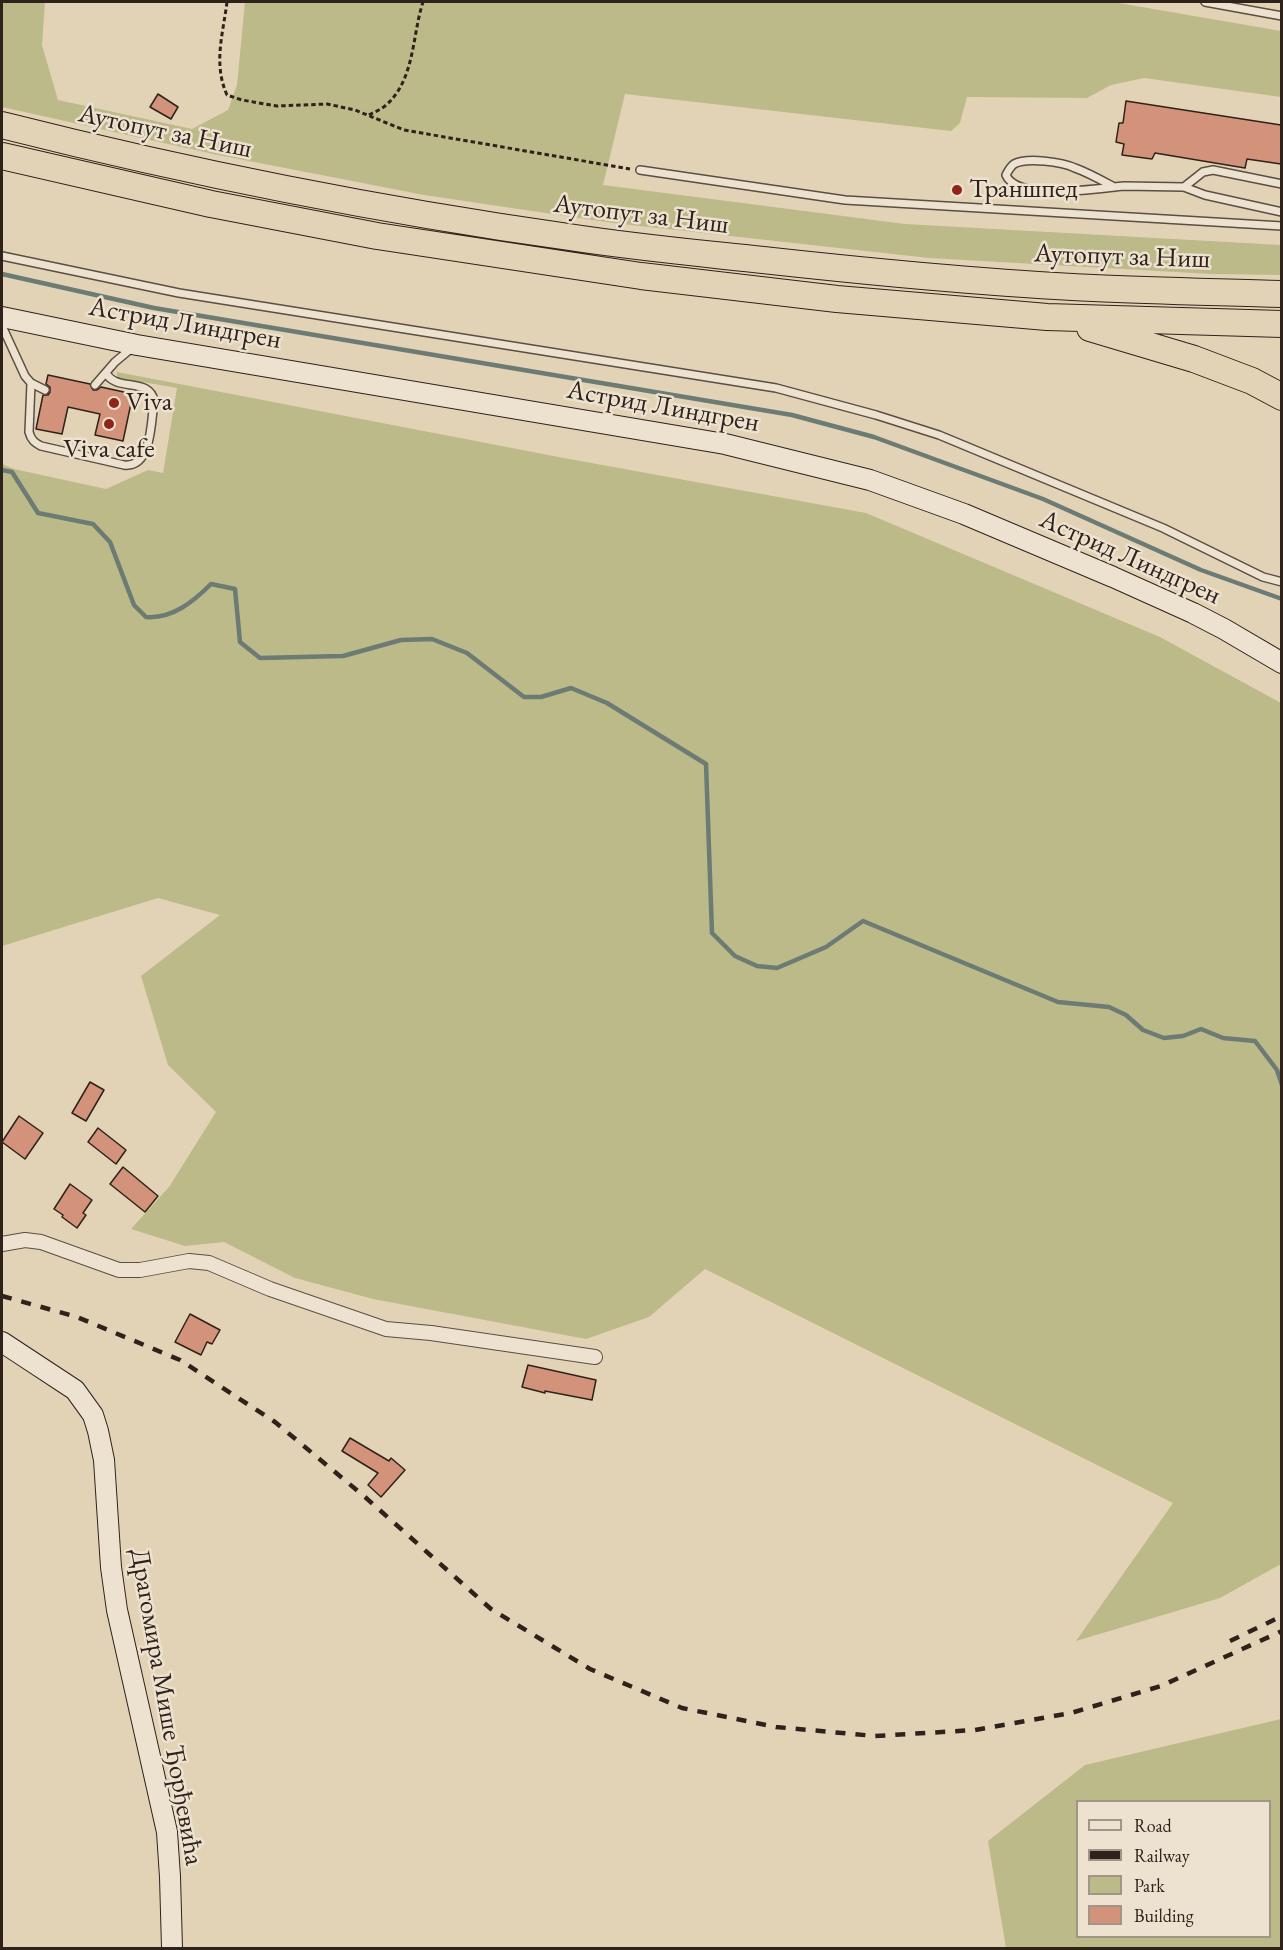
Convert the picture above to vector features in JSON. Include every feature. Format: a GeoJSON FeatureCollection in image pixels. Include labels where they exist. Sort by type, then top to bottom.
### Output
{"type":"FeatureCollection","features":[{"type":"Feature","properties":{"kind":"highway","name":"Аутопут за Ниш"},"geometry":{"type":"LineString","coordinates":[[2,125],[220,176],[570,238],[850,270],[971,280],[1093,288],[1281,294]]}},
{"type":"Feature","properties":{"kind":"highway"},"geometry":{"type":"LineString","coordinates":[[2,156],[211,204],[388,238],[641,276],[837,299],[1047,317],[1281,324]]}},
{"type":"Feature","properties":{"kind":"highway"},"geometry":{"type":"LineString","coordinates":[[1047,317],[1105,331],[1140,344],[1194,359],[1252,381],[1281,397]]}},
{"type":"Feature","properties":{"kind":"street","name":"Астрид Линдгрен"},"geometry":{"type":"LineString","coordinates":[[2,316],[137,345],[725,444],[870,480],[964,514],[1122,581],[1224,629],[1281,663]]}},
{"type":"Feature","properties":{"kind":"street"},"geometry":{"type":"LineString","coordinates":[[2,1244],[25,1240],[41,1242],[119,1269],[140,1270],[189,1261],[209,1263],[270,1289],[386,1329],[431,1333],[595,1358]]}},
{"type":"Feature","properties":{"kind":"street","name":"Драгомира Мише Ђорђевића"},"geometry":{"type":"LineString","coordinates":[[2,1342],[75,1390],[93,1415],[98,1431],[104,1460],[117,1610],[167,1832],[172,1948]]}},
{"type":"Feature","properties":{"kind":"lane"},"geometry":{"type":"LineString","coordinates":[[1205,2],[1281,16]]}},
{"type":"Feature","properties":{"kind":"lane"},"geometry":{"type":"LineString","coordinates":[[1114,187],[1074,167],[1055,162],[1022,162],[1015,164],[1006,175],[1008,181],[1021,188],[1046,192],[1071,192],[1114,187],[1184,186],[1205,195],[1281,213]]}},
{"type":"Feature","properties":{"kind":"lane"},"geometry":{"type":"LineString","coordinates":[[640,170],[845,200],[1281,226]]}},
{"type":"Feature","properties":{"kind":"lane"},"geometry":{"type":"LineString","coordinates":[[1184,186],[1203,172],[1213,170],[1281,184]]}},
{"type":"Feature","properties":{"kind":"lane"},"geometry":{"type":"LineString","coordinates":[[2,256],[179,293],[776,388],[876,414],[939,435],[1163,528],[1263,577],[1281,582]]}},
{"type":"Feature","properties":{"kind":"lane"},"geometry":{"type":"LineString","coordinates":[[2,326],[22,371],[31,383],[45,390]]}},
{"type":"Feature","properties":{"kind":"lane"},"geometry":{"type":"LineString","coordinates":[[95,385],[115,362],[137,345]]}},
{"type":"Feature","properties":{"kind":"lane"},"geometry":{"type":"LineString","coordinates":[[31,383],[29,432],[36,444],[124,465],[134,465],[146,452],[154,396],[148,389],[112,381],[106,373]]}},
{"type":"Feature","properties":{"kind":"path"},"geometry":{"type":"LineString","coordinates":[[227,2],[219,58],[220,80],[227,95],[277,106],[327,104],[355,110],[404,130],[640,170]]}},
{"type":"Feature","properties":{"kind":"path"},"geometry":{"type":"LineString","coordinates":[[369,116],[386,105],[400,87],[411,61],[418,16],[423,2]]}},
{"type":"Feature","properties":{"kind":"green space"},"geometry":{"type":"Polygon","coordinates":[[[2,2],[45,2],[42,45],[58,100],[192,129],[228,110],[237,85],[245,2],[1113,2],[1281,31],[1281,97],[1144,78],[1111,85],[1087,98],[967,97],[960,123],[951,131],[625,94],[603,185],[905,224],[1281,245],[1281,275],[1211,274],[929,258],[613,223],[424,195],[218,155],[2,107],[2,2]]]}},
{"type":"Feature","properties":{"kind":"green space"},"geometry":{"type":"Polygon","coordinates":[[[117,372],[564,458],[866,513],[1160,637],[1281,703],[1281,1564],[1220,1598],[1076,1641],[1173,1503],[705,1269],[649,1317],[586,1339],[373,1299],[295,1278],[224,1242],[185,1246],[131,1229],[169,1187],[216,1112],[168,1065],[141,976],[220,915],[158,898],[2,946],[2,464],[14,469],[106,489],[148,470],[163,473],[177,388],[119,378],[117,372]]]}},
{"type":"Feature","properties":{"kind":"green space"},"geometry":{"type":"Polygon","coordinates":[[[1281,1719],[1281,1948],[1006,1948],[988,1841],[1085,1765],[1281,1719]]]}},
{"type":"Feature","properties":{"kind":"building"},"geometry":{"type":"Polygon","coordinates":[[[158,94],[178,107],[171,119],[150,107],[158,94]]]}},
{"type":"Feature","properties":{"kind":"building"},"geometry":{"type":"Polygon","coordinates":[[[1126,101],[1281,125],[1281,164],[1247,159],[1245,168],[1155,153],[1152,159],[1122,155],[1124,144],[1116,142],[1119,123],[1123,123],[1126,101]]]}},
{"type":"Feature","properties":{"kind":"building"},"geometry":{"type":"Polygon","coordinates":[[[48,375],[90,384],[93,390],[101,387],[133,394],[123,441],[95,435],[100,414],[68,407],[62,434],[36,429],[43,395],[48,395],[50,392],[50,387],[46,384],[48,375]]]}},
{"type":"Feature","properties":{"kind":"building"},"geometry":{"type":"Polygon","coordinates":[[[90,1082],[104,1090],[86,1121],[72,1113],[90,1082]]]}},
{"type":"Feature","properties":{"kind":"building"},"geometry":{"type":"Polygon","coordinates":[[[19,1116],[43,1133],[25,1159],[2,1142],[19,1116]]]}},
{"type":"Feature","properties":{"kind":"building"},"geometry":{"type":"Polygon","coordinates":[[[98,1128],[126,1150],[116,1164],[88,1142],[98,1128]]]}},
{"type":"Feature","properties":{"kind":"building"},"geometry":{"type":"Polygon","coordinates":[[[123,1167],[158,1196],[145,1212],[110,1184],[123,1167]]]}},
{"type":"Feature","properties":{"kind":"building"},"geometry":{"type":"Polygon","coordinates":[[[70,1184],[92,1200],[77,1228],[54,1209],[70,1184]]]}},
{"type":"Feature","properties":{"kind":"building"},"geometry":{"type":"Polygon","coordinates":[[[190,1314],[220,1330],[212,1344],[207,1342],[201,1355],[175,1342],[190,1314]]]}},
{"type":"Feature","properties":{"kind":"building"},"geometry":{"type":"Polygon","coordinates":[[[528,1365],[596,1380],[592,1400],[522,1387],[528,1365]]]}},
{"type":"Feature","properties":{"kind":"building"},"geometry":{"type":"Polygon","coordinates":[[[350,1438],[389,1461],[391,1458],[405,1470],[381,1497],[368,1485],[378,1473],[342,1451],[350,1438]]]}},
{"type":"Feature","properties":{"kind":"waterway"},"geometry":{"type":"LineString","coordinates":[[2,274],[154,308],[792,415],[874,437],[1043,499],[1201,570],[1282,599]]}},
{"type":"Feature","properties":{"kind":"waterway"},"geometry":{"type":"LineString","coordinates":[[2,470],[12,472],[38,513],[93,524],[110,542],[134,605],[146,617],[165,615],[181,608],[211,584],[235,589],[240,642],[260,658],[343,656],[401,640],[432,639],[467,653],[524,697],[541,697],[571,688],[607,703],[706,764],[712,933],[735,956],[757,966],[777,968],[826,947],[863,921],[1058,1002],[1109,1007],[1126,1015],[1143,1030],[1164,1038],[1183,1036],[1201,1029],[1223,1038],[1255,1041],[1277,1070],[1282,1085]]}},
{"type":"Feature","properties":{"kind":"railway"},"geometry":{"type":"LineString","coordinates":[[2,1296],[77,1317],[180,1360],[275,1422],[365,1497],[491,1609],[590,1669],[682,1708],[776,1727],[875,1736],[975,1730],[1071,1713],[1161,1686],[1282,1631]]}},
{"type":"Feature","properties":{"kind":"railway"},"geometry":{"type":"LineString","coordinates":[[1230,1641],[1282,1616]]}},
{"type":"Feature","properties":{"kind":"place","name":"Траншпед"},"geometry":{"type":"Point","coordinates":[957,190]}},
{"type":"Feature","properties":{"kind":"place","name":"Viva"},"geometry":{"type":"Point","coordinates":[114,403]}},
{"type":"Feature","properties":{"kind":"place","name":"Viva cafe"},"geometry":{"type":"Point","coordinates":[109,424]}}]}
